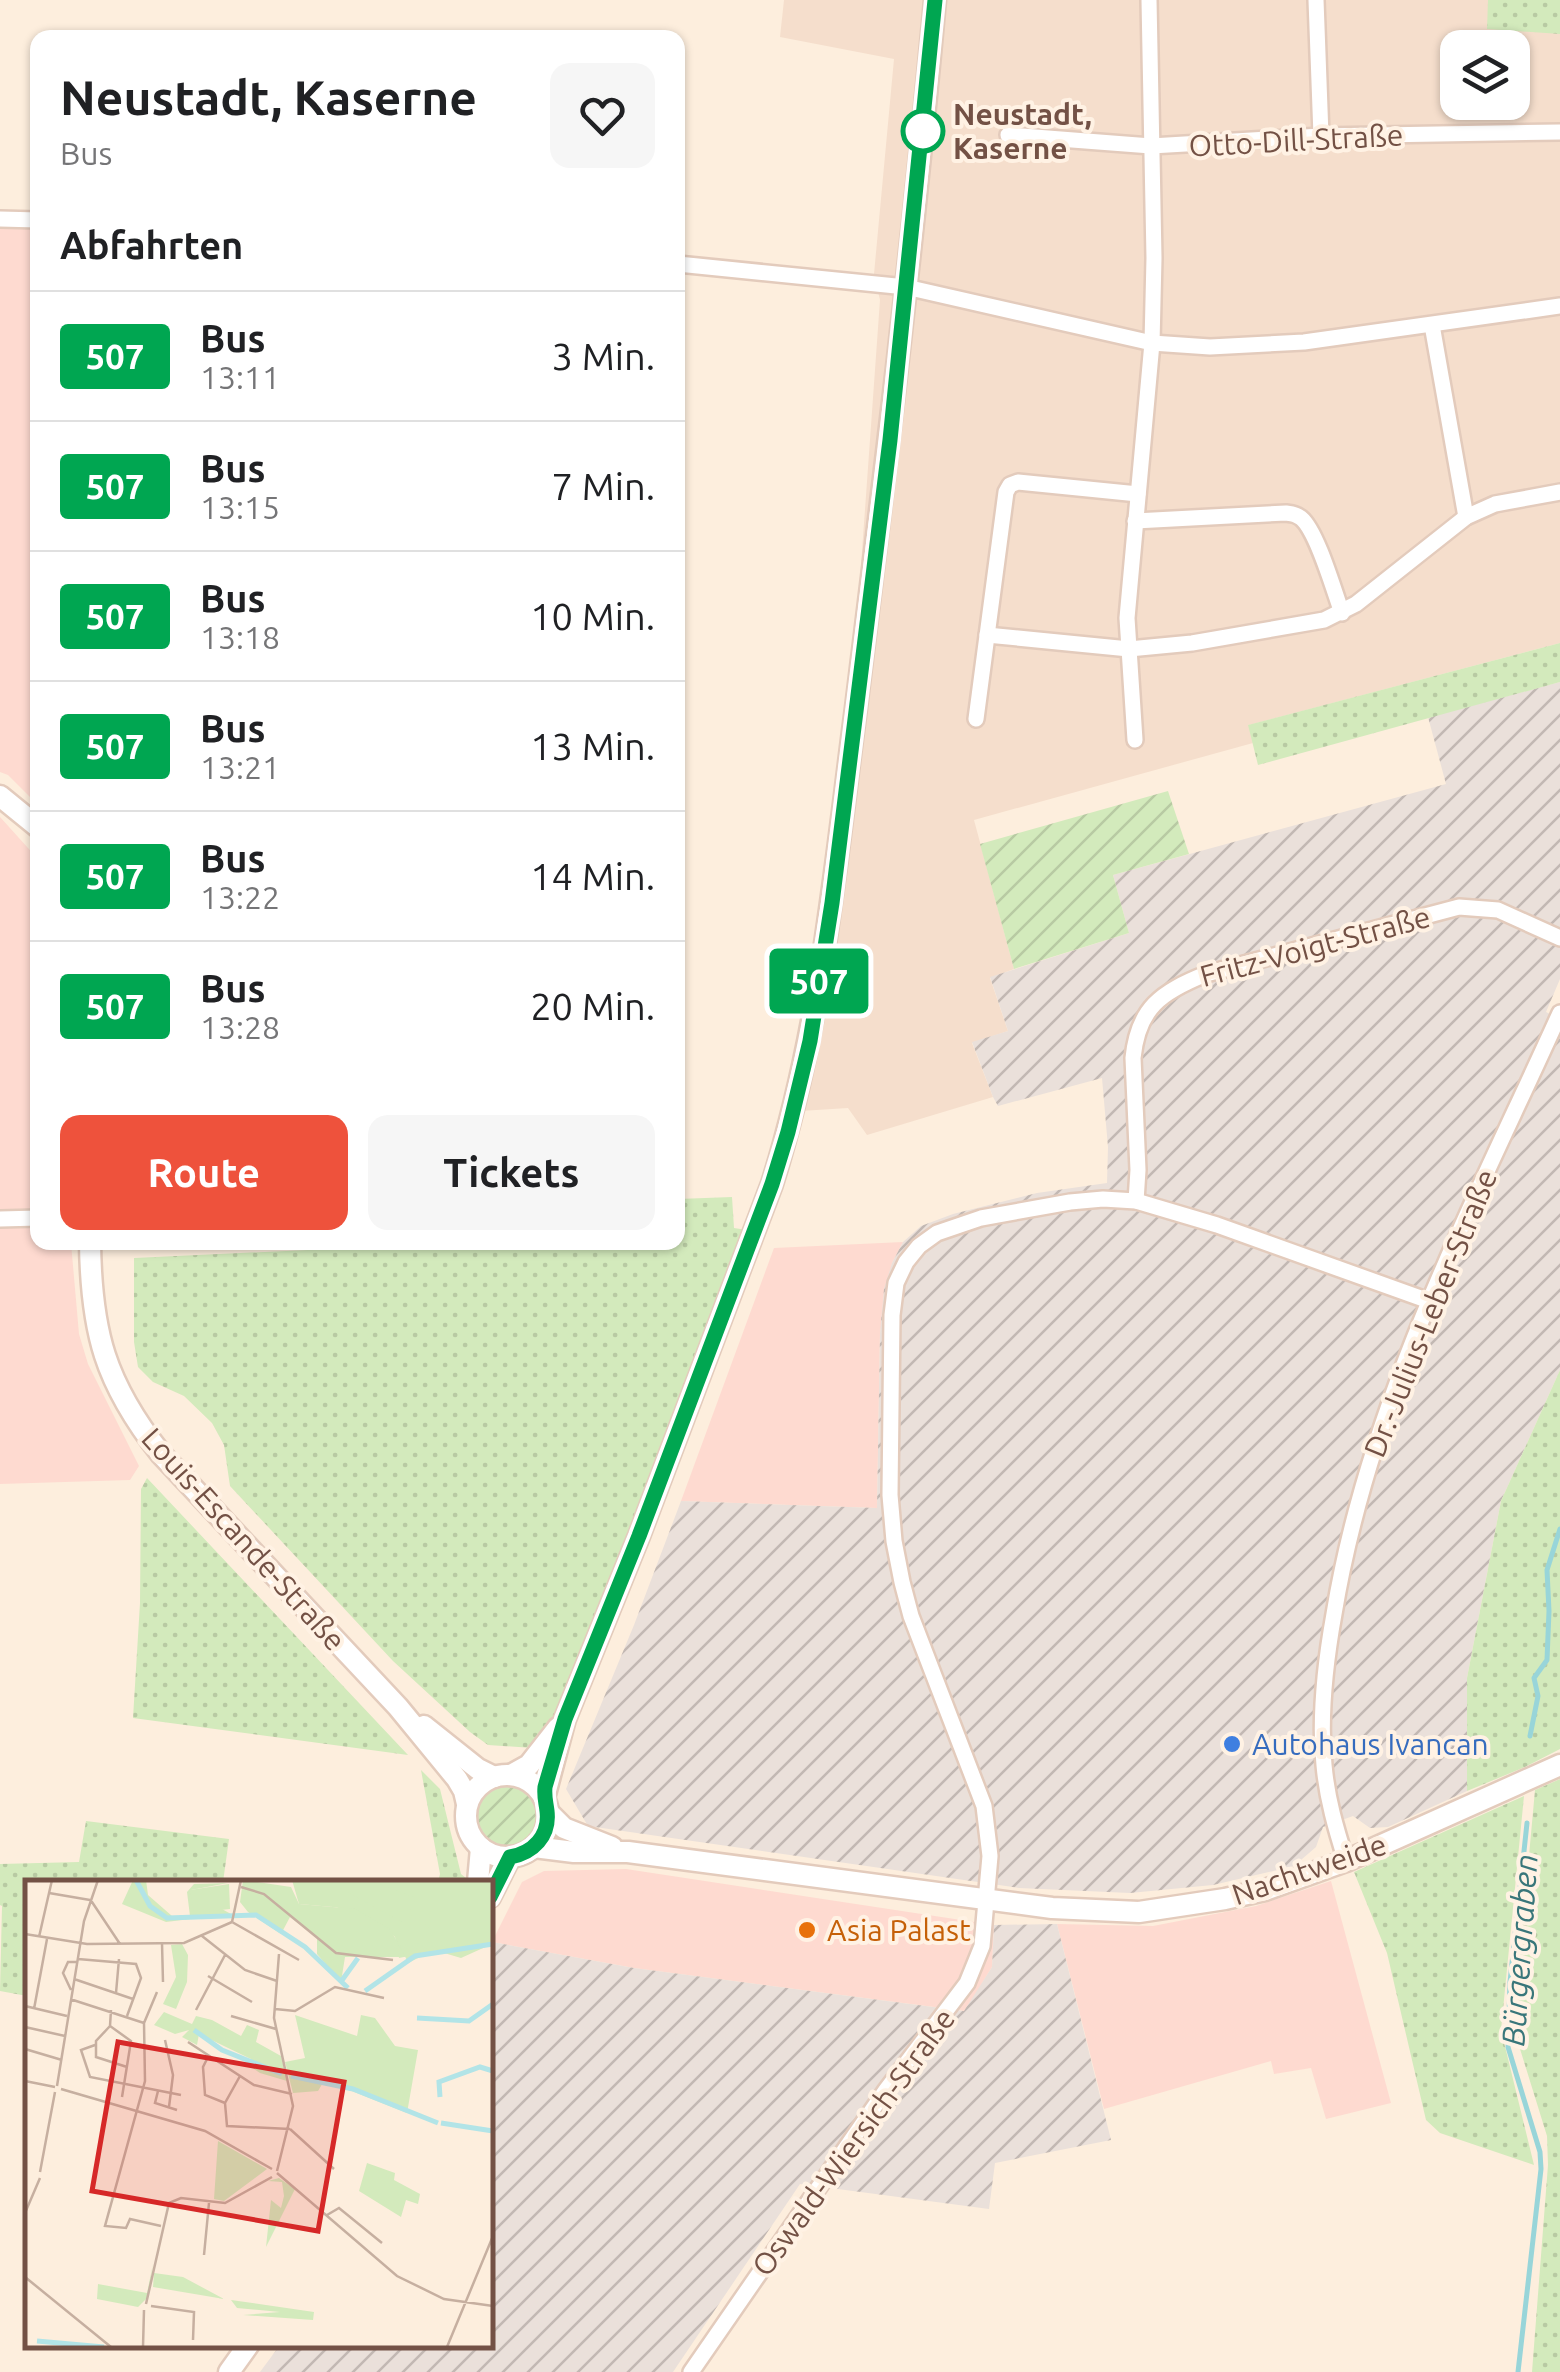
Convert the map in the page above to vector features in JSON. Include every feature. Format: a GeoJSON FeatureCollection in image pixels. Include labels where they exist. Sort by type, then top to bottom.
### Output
{"type":"FeatureCollection","features":[{"type":"Feature","properties":{"kind":"street"},"geometry":{"type":"LineString","coordinates":[[565,1719],[529,1764],[479,1786],[467,1804],[468,1830],[480,1848],[492,1855],[523,1854],[544,1833],[546,1783],[565,1719],[639,1536],[761,1212],[797,1096],[832,903],[906,287],[936,0]]}},
{"type":"Feature","properties":{"kind":"street"},"geometry":{"type":"LineString","coordinates":[[1135,740],[1127,618],[1152,343],[1149,0]]}},
{"type":"Feature","properties":{"kind":"street"},"geometry":{"type":"LineString","coordinates":[[1316,0],[1321,136]]}},
{"type":"Feature","properties":{"kind":"street","name":"Otto-Dill-Straße"},"geometry":{"type":"LineString","coordinates":[[1008,135],[1151,146],[1321,136],[1560,132]]}},
{"type":"Feature","properties":{"kind":"street"},"geometry":{"type":"LineString","coordinates":[[0,219],[30,220]]}},
{"type":"Feature","properties":{"kind":"street"},"geometry":{"type":"LineString","coordinates":[[685,265],[906,287],[1152,343],[1210,347],[1268,346],[1560,306]]}},
{"type":"Feature","properties":{"kind":"street"},"geometry":{"type":"LineString","coordinates":[[1432,325],[1466,517]]}},
{"type":"Feature","properties":{"kind":"street"},"geometry":{"type":"LineString","coordinates":[[976,719],[1010,485],[1018,482],[1138,494]]}},
{"type":"Feature","properties":{"kind":"street"},"geometry":{"type":"LineString","coordinates":[[987,635],[1128,649],[1192,643],[1324,620],[1342,613],[1466,517],[1495,504],[1560,492]]}},
{"type":"Feature","properties":{"kind":"street"},"geometry":{"type":"LineString","coordinates":[[1135,522],[1296,515],[1313,534],[1342,613]]}},
{"type":"Feature","properties":{"kind":"street"},"geometry":{"type":"LineString","coordinates":[[0,796],[30,820]]}},
{"type":"Feature","properties":{"kind":"street","name":"Fritz-Voigt-Straße"},"geometry":{"type":"LineString","coordinates":[[1136,1201],[1134,1040],[1148,1010],[1170,990],[1206,974],[1459,907],[1498,910],[1560,938]]}},
{"type":"Feature","properties":{"kind":"street","name":"Dr.-Julius-Leber-Straße"},"geometry":{"type":"LineString","coordinates":[[1346,1861],[1330,1809],[1322,1726],[1340,1573],[1370,1457],[1394,1385],[1560,1013]]}},
{"type":"Feature","properties":{"kind":"street","name":"Oswald-Wiersich-Straße"},"geometry":{"type":"LineString","coordinates":[[691,2372],[886,2090],[967,1983],[982,1946],[990,1856],[984,1806],[911,1616],[894,1542],[890,1494],[892,1314],[896,1283],[906,1262],[919,1246],[938,1233],[962,1224],[1070,1202],[1136,1201],[1218,1225],[1429,1300]]}},
{"type":"Feature","properties":{"kind":"street"},"geometry":{"type":"LineString","coordinates":[[0,1219],[30,1218]]}},
{"type":"Feature","properties":{"kind":"street","name":"Louis-Escande-Straße"},"geometry":{"type":"LineString","coordinates":[[90,1250],[96,1330],[110,1375],[133,1416],[161,1454],[398,1707],[456,1778],[467,1804]]}},
{"type":"Feature","properties":{"kind":"street","name":"Louis-Escande-Straße"},"geometry":{"type":"LineString","coordinates":[[398,1707],[474,1766],[503,1776]]}},
{"type":"Feature","properties":{"kind":"street","name":"Nachtweide"},"geometry":{"type":"LineString","coordinates":[[534,1846],[574,1852],[628,1852],[1090,1911],[1139,1912],[1266,1890],[1346,1861],[1560,1766]]}},
{"type":"Feature","properties":{"kind":"street"},"geometry":{"type":"LineString","coordinates":[[503,1776],[530,1782],[546,1805]]}},
{"type":"Feature","properties":{"kind":"street","name":"Nachtweide"},"geometry":{"type":"LineString","coordinates":[[546,1805],[555,1821],[569,1831],[628,1852]]}},
{"type":"Feature","properties":{"kind":"street"},"geometry":{"type":"LineString","coordinates":[[478,1880],[480,1848]]}},
{"type":"Feature","properties":{"kind":"street"},"geometry":{"type":"LineString","coordinates":[[492,1893],[510,1857]]}},
{"type":"Feature","properties":{"kind":"street"},"geometry":{"type":"LineString","coordinates":[[229,2372],[247,2347]]}},
{"type":"Feature","properties":{"kind":"shaded area"},"geometry":{"type":"Polygon","coordinates":[[[784,0],[1560,0],[1560,643],[1249,725],[1253,743],[974,820],[1014,969],[990,978],[1008,1031],[972,1043],[993,1097],[867,1135],[848,1108],[785,1112],[809,1008],[855,649],[880,300],[874,274],[894,59],[780,37],[784,0]]]}},
{"type":"Feature","properties":{"kind":"shaded area"},"geometry":{"type":"Polygon","coordinates":[[[0,215],[30,215],[30,797],[0,772],[0,215]]]}},
{"type":"Feature","properties":{"kind":"shaded area"},"geometry":{"type":"Polygon","coordinates":[[[1560,682],[1560,979],[1546,1012],[1560,1019],[1560,1370],[1501,1501],[1467,1678],[1467,1791],[1388,1827],[1370,1828],[1353,1816],[1323,1827],[1316,1847],[1294,1866],[1213,1885],[1130,1893],[1019,1888],[588,1826],[566,1789],[681,1501],[877,1508],[884,1289],[903,1242],[921,1226],[953,1214],[1037,1193],[1107,1183],[1102,1078],[998,1106],[972,1042],[1008,1031],[990,977],[1129,933],[1113,875],[1446,784],[1428,717],[1560,682]]]}},
{"type":"Feature","properties":{"kind":"shaded area"},"geometry":{"type":"Polygon","coordinates":[[[0,817],[30,850],[30,1250],[72,1250],[79,1334],[88,1364],[139,1466],[130,1480],[0,1484],[0,817]]]}},
{"type":"Feature","properties":{"kind":"shaded area"},"geometry":{"type":"Polygon","coordinates":[[[903,1242],[892,1263],[880,1333],[877,1508],[681,1501],[774,1248],[903,1242]]]}},
{"type":"Feature","properties":{"kind":"shaded area"},"geometry":{"type":"Polygon","coordinates":[[[626,1869],[994,1925],[992,1967],[965,2011],[634,1968],[492,1942],[522,1882],[544,1871],[626,1869]]]}},
{"type":"Feature","properties":{"kind":"shaded area"},"geometry":{"type":"Polygon","coordinates":[[[1331,1881],[1391,2103],[1326,2119],[1311,2068],[1274,2074],[1271,2061],[1104,2109],[1057,1924],[1153,1926],[1256,1906],[1331,1881]]]}},
{"type":"Feature","properties":{"kind":"shaded area"},"geometry":{"type":"Polygon","coordinates":[[[1057,1924],[1111,2140],[995,2163],[989,2209],[800,2184],[673,2372],[260,2372],[279,2347],[492,2347],[492,1942],[634,1968],[964,2011],[992,1967],[994,1925],[1057,1924]]]}},
{"type":"Feature","properties":{"kind":"green space"},"geometry":{"type":"Polygon","coordinates":[[[1488,0],[1560,0],[1560,34],[1487,29],[1488,0]]]}},
{"type":"Feature","properties":{"kind":"green space"},"geometry":{"type":"Polygon","coordinates":[[[1560,643],[1560,682],[1258,765],[1248,725],[1560,643]]]}},
{"type":"Feature","properties":{"kind":"green space"},"geometry":{"type":"Polygon","coordinates":[[[1168,791],[1189,854],[1113,875],[1129,933],[1014,969],[980,844],[1168,791]]]}},
{"type":"Feature","properties":{"kind":"green space"},"geometry":{"type":"Polygon","coordinates":[[[732,1197],[734,1228],[747,1230],[687,1391],[554,1716],[533,1748],[488,1745],[393,1661],[230,1486],[224,1445],[212,1423],[184,1396],[153,1382],[138,1367],[134,1342],[134,1258],[306,1250],[685,1250],[685,1199],[732,1197]]]}},
{"type":"Feature","properties":{"kind":"green space"},"geometry":{"type":"Polygon","coordinates":[[[1560,1370],[1560,1749],[1467,1791],[1467,1678],[1501,1501],[1560,1370]]]}},
{"type":"Feature","properties":{"kind":"green space"},"geometry":{"type":"Polygon","coordinates":[[[147,1478],[408,1755],[133,1718],[141,1489],[147,1478]]]}},
{"type":"Feature","properties":{"kind":"green space"},"geometry":{"type":"Polygon","coordinates":[[[421,1770],[440,1789],[461,1874],[468,1880],[438,1880],[421,1770]]]}},
{"type":"Feature","properties":{"kind":"green space"},"geometry":{"type":"Polygon","coordinates":[[[1560,1779],[1560,2372],[1532,2372],[1547,2136],[1516,2036],[1535,1790],[1560,1779]]]}},
{"type":"Feature","properties":{"kind":"green space"},"geometry":{"type":"Polygon","coordinates":[[[508,1785],[531,1795],[541,1818],[531,1841],[508,1851],[485,1841],[475,1818],[485,1795],[508,1785]]]}},
{"type":"Feature","properties":{"kind":"green space"},"geometry":{"type":"Polygon","coordinates":[[[1524,1796],[1501,2030],[1534,2165],[1440,2133],[1426,2120],[1387,1953],[1354,1872],[1524,1796]]]}},
{"type":"Feature","properties":{"kind":"green space"},"geometry":{"type":"Polygon","coordinates":[[[86,1821],[229,1839],[223,1880],[25,1880],[25,1996],[0,1991],[0,1864],[79,1862],[86,1821]]]}},
{"type":"Feature","properties":{"kind":"waterway","name":"Bürgergraben"},"geometry":{"type":"LineString","coordinates":[[1530,1736],[1538,1696],[1534,1678],[1547,1660],[1547,1570],[1560,1529]]}},
{"type":"Feature","properties":{"kind":"waterway","name":"Bürgergraben"},"geometry":{"type":"LineString","coordinates":[[1518,2372],[1541,2169],[1540,2152],[1508,2047],[1510,1982],[1527,1823]]}},
{"type":"Feature","properties":{"kind":"bus line","name":"507"},"geometry":{"type":"LineString","coordinates":[[492,1893],[510,1857],[531,1850],[547,1825],[545,1787],[565,1719],[772,1184],[810,1041],[832,903],[890,440],[935,0]]}},
{"type":"Feature","properties":{"kind":"place","name":"Neustadt, Kaserne"},"geometry":{"type":"Point","coordinates":[923,131]}},
{"type":"Feature","properties":{"kind":"place","name":"Autohaus Ivancan"},"geometry":{"type":"Point","coordinates":[1232,1744]}},
{"type":"Feature","properties":{"kind":"place","name":"Asia Palast"},"geometry":{"type":"Point","coordinates":[807,1930]}}]}
